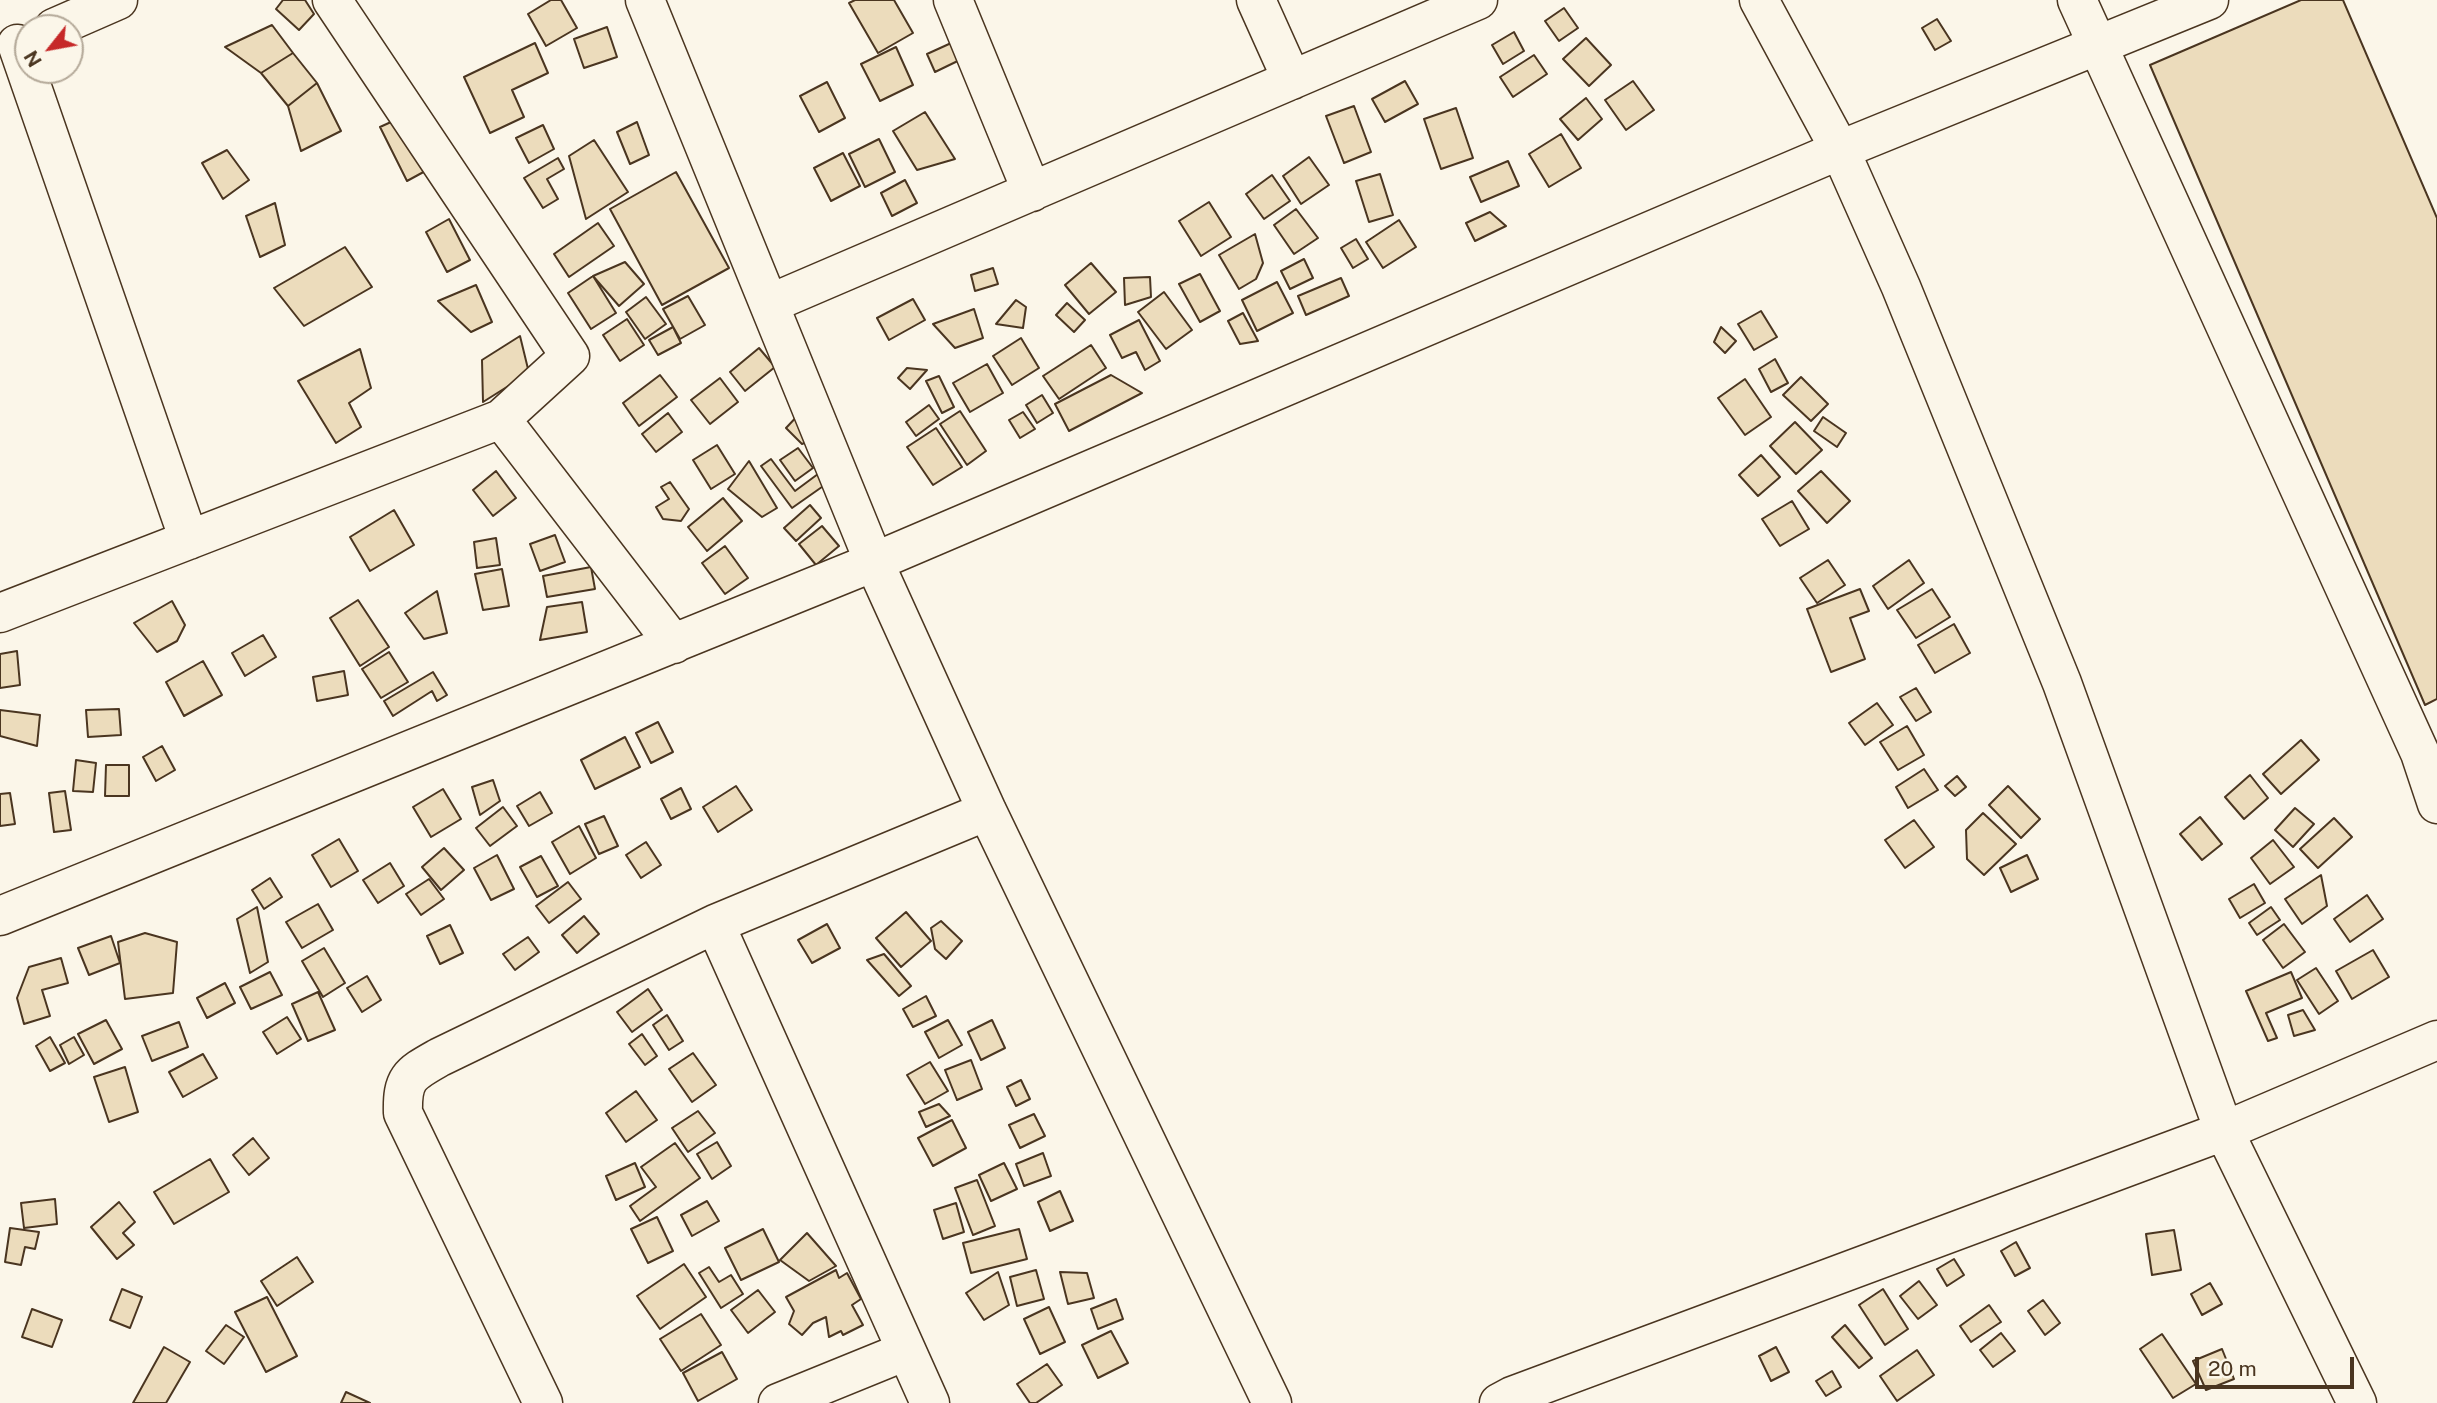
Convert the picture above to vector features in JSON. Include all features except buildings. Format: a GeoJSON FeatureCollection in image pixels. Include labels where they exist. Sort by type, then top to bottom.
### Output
{"type":"FeatureCollection","features":[{"type":"Feature","properties":{"kind":"street"},"geometry":{"type":"LineString","coordinates":[[84,15],[118,0]]}},
{"type":"Feature","properties":{"kind":"street"},"geometry":{"type":"LineString","coordinates":[[0,613],[501,419],[570,356],[332,0]]}},
{"type":"Feature","properties":{"kind":"street"},"geometry":{"type":"LineString","coordinates":[[645,0],[874,562],[987,811],[1272,1403]]}},
{"type":"Feature","properties":{"kind":"street"},"geometry":{"type":"LineString","coordinates":[[953,0],[1032,192]]}},
{"type":"Feature","properties":{"kind":"street"},"geometry":{"type":"LineString","coordinates":[[1256,0],[1292,80]]}},
{"type":"Feature","properties":{"kind":"street"},"geometry":{"type":"LineString","coordinates":[[769,304],[1478,0]]}},
{"type":"Feature","properties":{"kind":"street"},"geometry":{"type":"LineString","coordinates":[[1759,0],[1840,150],[1900,287],[2062,682],[2224,1131],[2347,1400]]}},
{"type":"Feature","properties":{"kind":"street"},"geometry":{"type":"LineString","coordinates":[[2077,0],[2428,750],[2437,804]]}},
{"type":"Feature","properties":{"kind":"street"},"geometry":{"type":"LineString","coordinates":[[0,916],[874,562],[1840,150],[2209,0]]}},
{"type":"Feature","properties":{"kind":"street"},"geometry":{"type":"LineString","coordinates":[[29,84],[189,540]]}},
{"type":"Feature","properties":{"kind":"street"},"geometry":{"type":"LineString","coordinates":[[501,419],[674,644]]}},
{"type":"Feature","properties":{"kind":"street"},"geometry":{"type":"LineString","coordinates":[[543,1403],[403,1114],[402,1091],[413,1072],[715,924],[987,811]]}},
{"type":"Feature","properties":{"kind":"street"},"geometry":{"type":"LineString","coordinates":[[715,924],[930,1403]]}},
{"type":"Feature","properties":{"kind":"street"},"geometry":{"type":"LineString","coordinates":[[1509,1401],[2224,1131],[2437,1040]]}},
{"type":"Feature","properties":{"kind":"street"},"geometry":{"type":"LineString","coordinates":[[778,1403],[906,1351]]}}]}
